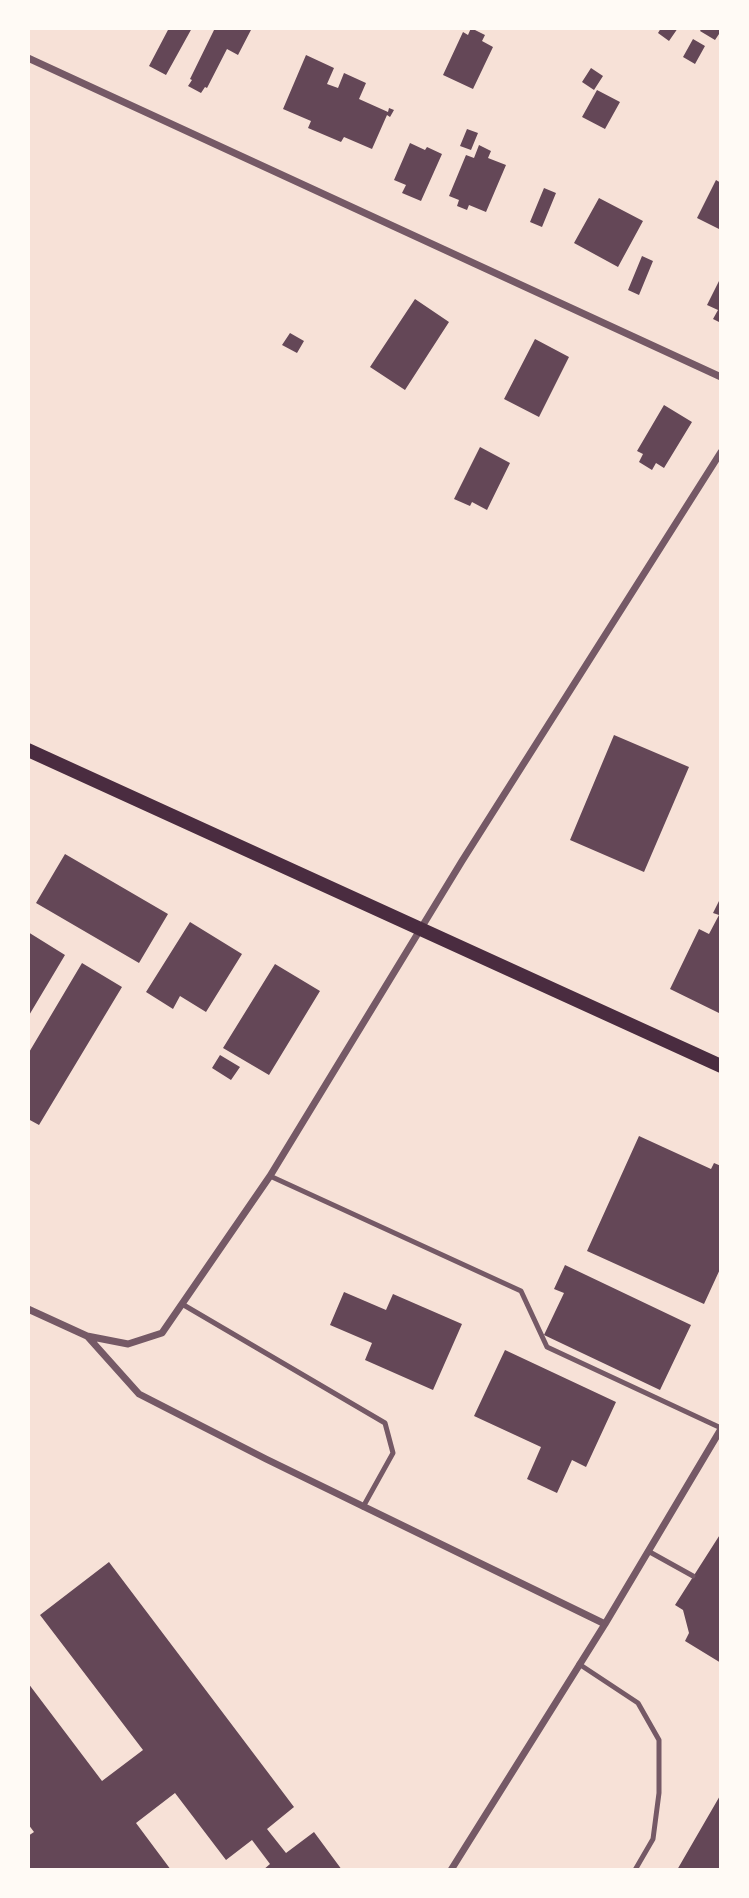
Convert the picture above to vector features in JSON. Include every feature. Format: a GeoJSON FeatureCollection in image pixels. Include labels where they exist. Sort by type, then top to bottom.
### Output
{"type":"FeatureCollection","features":[{"type":"Feature","properties":{"kind":"main road"},"geometry":{"type":"LineString","coordinates":[[28,750],[719,1061]]}},
{"type":"Feature","properties":{"kind":"street"},"geometry":{"type":"LineString","coordinates":[[28,58],[721,377]]}},
{"type":"Feature","properties":{"kind":"street"},"geometry":{"type":"LineString","coordinates":[[28,1309],[88,1336],[128,1344],[162,1333],[270,1176],[462,861],[721,452]]}},
{"type":"Feature","properties":{"kind":"street"},"geometry":{"type":"LineString","coordinates":[[88,1336],[139,1394],[363,1507],[605,1624]]}},
{"type":"Feature","properties":{"kind":"street"},"geometry":{"type":"LineString","coordinates":[[451,1870],[605,1624],[721,1428]]}},
{"type":"Feature","properties":{"kind":"lane"},"geometry":{"type":"LineString","coordinates":[[270,1176],[521,1291],[547,1347],[721,1428]]}},
{"type":"Feature","properties":{"kind":"lane"},"geometry":{"type":"LineString","coordinates":[[182,1304],[385,1423],[393,1453],[363,1507]]}},
{"type":"Feature","properties":{"kind":"lane"},"geometry":{"type":"LineString","coordinates":[[648,1552],[693,1576]]}},
{"type":"Feature","properties":{"kind":"lane"},"geometry":{"type":"LineString","coordinates":[[579,1664],[638,1703],[659,1740],[659,1793],[653,1839],[635,1870]]}},
{"type":"Feature","properties":{"kind":"building"},"geometry":{"type":"Polygon","coordinates":[[[169,28],[192,28],[166,75],[149,66],[169,28]]]}},
{"type":"Feature","properties":{"kind":"building"},"geometry":{"type":"Polygon","coordinates":[[[215,28],[252,28],[238,55],[227,49],[207,88],[201,93],[188,86],[215,28]]]}},
{"type":"Feature","properties":{"kind":"building"},"geometry":{"type":"Polygon","coordinates":[[[471,28],[485,35],[482,41],[493,47],[473,89],[443,75],[463,32],[468,35],[471,28]]]}},
{"type":"Feature","properties":{"kind":"building"},"geometry":{"type":"Polygon","coordinates":[[[661,28],[678,28],[669,41],[658,33],[661,28]]]}},
{"type":"Feature","properties":{"kind":"building"},"geometry":{"type":"Polygon","coordinates":[[[702,28],[721,28],[721,31],[715,40],[700,31],[702,28]]]}},
{"type":"Feature","properties":{"kind":"building"},"geometry":{"type":"Polygon","coordinates":[[[693,39],[705,46],[695,64],[683,57],[693,39]]]}},
{"type":"Feature","properties":{"kind":"building"},"geometry":{"type":"Polygon","coordinates":[[[306,55],[334,68],[327,84],[338,88],[344,73],[366,83],[359,99],[388,112],[389,108],[394,110],[390,117],[387,115],[372,149],[344,137],[341,142],[308,128],[311,121],[283,109],[306,55]]]}},
{"type":"Feature","properties":{"kind":"building"},"geometry":{"type":"Polygon","coordinates":[[[591,68],[603,76],[594,90],[582,82],[591,68]]]}},
{"type":"Feature","properties":{"kind":"building"},"geometry":{"type":"Polygon","coordinates":[[[597,90],[620,102],[605,129],[582,117],[597,90]]]}},
{"type":"Feature","properties":{"kind":"building"},"geometry":{"type":"Polygon","coordinates":[[[467,129],[478,133],[471,150],[460,146],[467,129]]]}},
{"type":"Feature","properties":{"kind":"building"},"geometry":{"type":"Polygon","coordinates":[[[410,143],[442,154],[421,201],[402,193],[406,185],[394,180],[410,143]]]}},
{"type":"Feature","properties":{"kind":"building"},"geometry":{"type":"Polygon","coordinates":[[[479,145],[491,151],[488,158],[506,165],[486,212],[469,205],[467,210],[457,206],[459,200],[449,196],[466,155],[474,158],[479,145]]]}},
{"type":"Feature","properties":{"kind":"building"},"geometry":{"type":"Polygon","coordinates":[[[716,180],[721,183],[721,230],[697,218],[716,180]]]}},
{"type":"Feature","properties":{"kind":"building"},"geometry":{"type":"Polygon","coordinates":[[[544,188],[556,193],[542,227],[530,222],[544,188]]]}},
{"type":"Feature","properties":{"kind":"building"},"geometry":{"type":"Polygon","coordinates":[[[599,198],[643,221],[618,267],[574,243],[599,198]]]}},
{"type":"Feature","properties":{"kind":"building"},"geometry":{"type":"Polygon","coordinates":[[[642,256],[653,261],[639,295],[628,290],[642,256]]]}},
{"type":"Feature","properties":{"kind":"building"},"geometry":{"type":"Polygon","coordinates":[[[721,277],[721,323],[713,319],[718,310],[707,305],[721,277]]]}},
{"type":"Feature","properties":{"kind":"building"},"geometry":{"type":"Polygon","coordinates":[[[415,299],[449,322],[405,390],[370,367],[415,299]]]}},
{"type":"Feature","properties":{"kind":"building"},"geometry":{"type":"Polygon","coordinates":[[[290,333],[304,341],[297,353],[282,345],[290,333]]]}},
{"type":"Feature","properties":{"kind":"building"},"geometry":{"type":"Polygon","coordinates":[[[535,339],[569,357],[539,417],[504,399],[535,339]]]}},
{"type":"Feature","properties":{"kind":"building"},"geometry":{"type":"Polygon","coordinates":[[[664,405],[692,422],[664,468],[656,463],[652,470],[639,462],[643,454],[637,451],[664,405]]]}},
{"type":"Feature","properties":{"kind":"building"},"geometry":{"type":"Polygon","coordinates":[[[480,447],[510,463],[487,510],[472,502],[470,506],[454,499],[480,447]]]}},
{"type":"Feature","properties":{"kind":"building"},"geometry":{"type":"Polygon","coordinates":[[[614,735],[689,767],[644,872],[570,840],[614,735]]]}},
{"type":"Feature","properties":{"kind":"building"},"geometry":{"type":"Polygon","coordinates":[[[65,854],[168,914],[139,963],[36,903],[65,854]]]}},
{"type":"Feature","properties":{"kind":"building"},"geometry":{"type":"Polygon","coordinates":[[[721,897],[721,1014],[670,989],[699,929],[709,934],[719,915],[713,913],[721,897]]]}},
{"type":"Feature","properties":{"kind":"building"},"geometry":{"type":"Polygon","coordinates":[[[190,922],[242,954],[206,1012],[180,996],[173,1009],[146,992],[190,922]]]}},
{"type":"Feature","properties":{"kind":"building"},"geometry":{"type":"Polygon","coordinates":[[[28,932],[65,955],[28,1017],[28,932]]]}},
{"type":"Feature","properties":{"kind":"building"},"geometry":{"type":"Polygon","coordinates":[[[82,963],[122,987],[39,1125],[28,1119],[28,1054],[82,963]]]}},
{"type":"Feature","properties":{"kind":"building"},"geometry":{"type":"Polygon","coordinates":[[[275,964],[320,991],[269,1075],[223,1048],[275,964]]]}},
{"type":"Feature","properties":{"kind":"building"},"geometry":{"type":"Polygon","coordinates":[[[220,1055],[240,1067],[231,1080],[212,1068],[220,1055]]]}},
{"type":"Feature","properties":{"kind":"building"},"geometry":{"type":"Polygon","coordinates":[[[639,1136],[711,1169],[714,1163],[721,1166],[721,1267],[704,1304],[587,1251],[639,1136]]]}},
{"type":"Feature","properties":{"kind":"building"},"geometry":{"type":"Polygon","coordinates":[[[565,1265],[691,1325],[660,1390],[544,1335],[564,1293],[554,1289],[565,1265]]]}},
{"type":"Feature","properties":{"kind":"building"},"geometry":{"type":"Polygon","coordinates":[[[344,1292],[386,1310],[393,1294],[462,1324],[433,1390],[365,1360],[372,1343],[330,1325],[344,1292]]]}},
{"type":"Feature","properties":{"kind":"building"},"geometry":{"type":"Polygon","coordinates":[[[505,1350],[616,1402],[586,1467],[572,1460],[557,1493],[527,1479],[541,1447],[474,1416],[505,1350]]]}},
{"type":"Feature","properties":{"kind":"building"},"geometry":{"type":"Polygon","coordinates":[[[721,1533],[721,1663],[685,1641],[689,1633],[683,1610],[675,1605],[721,1533]]]}},
{"type":"Feature","properties":{"kind":"building"},"geometry":{"type":"Polygon","coordinates":[[[109,1562],[294,1807],[267,1829],[286,1853],[314,1832],[342,1870],[263,1870],[270,1864],[252,1840],[226,1860],[175,1793],[136,1823],[171,1870],[28,1870],[28,1836],[34,1832],[28,1824],[28,1683],[102,1781],[143,1750],[40,1615],[109,1562]]]}},
{"type":"Feature","properties":{"kind":"building"},"geometry":{"type":"Polygon","coordinates":[[[721,1794],[721,1870],[677,1870],[721,1794]]]}}]}
